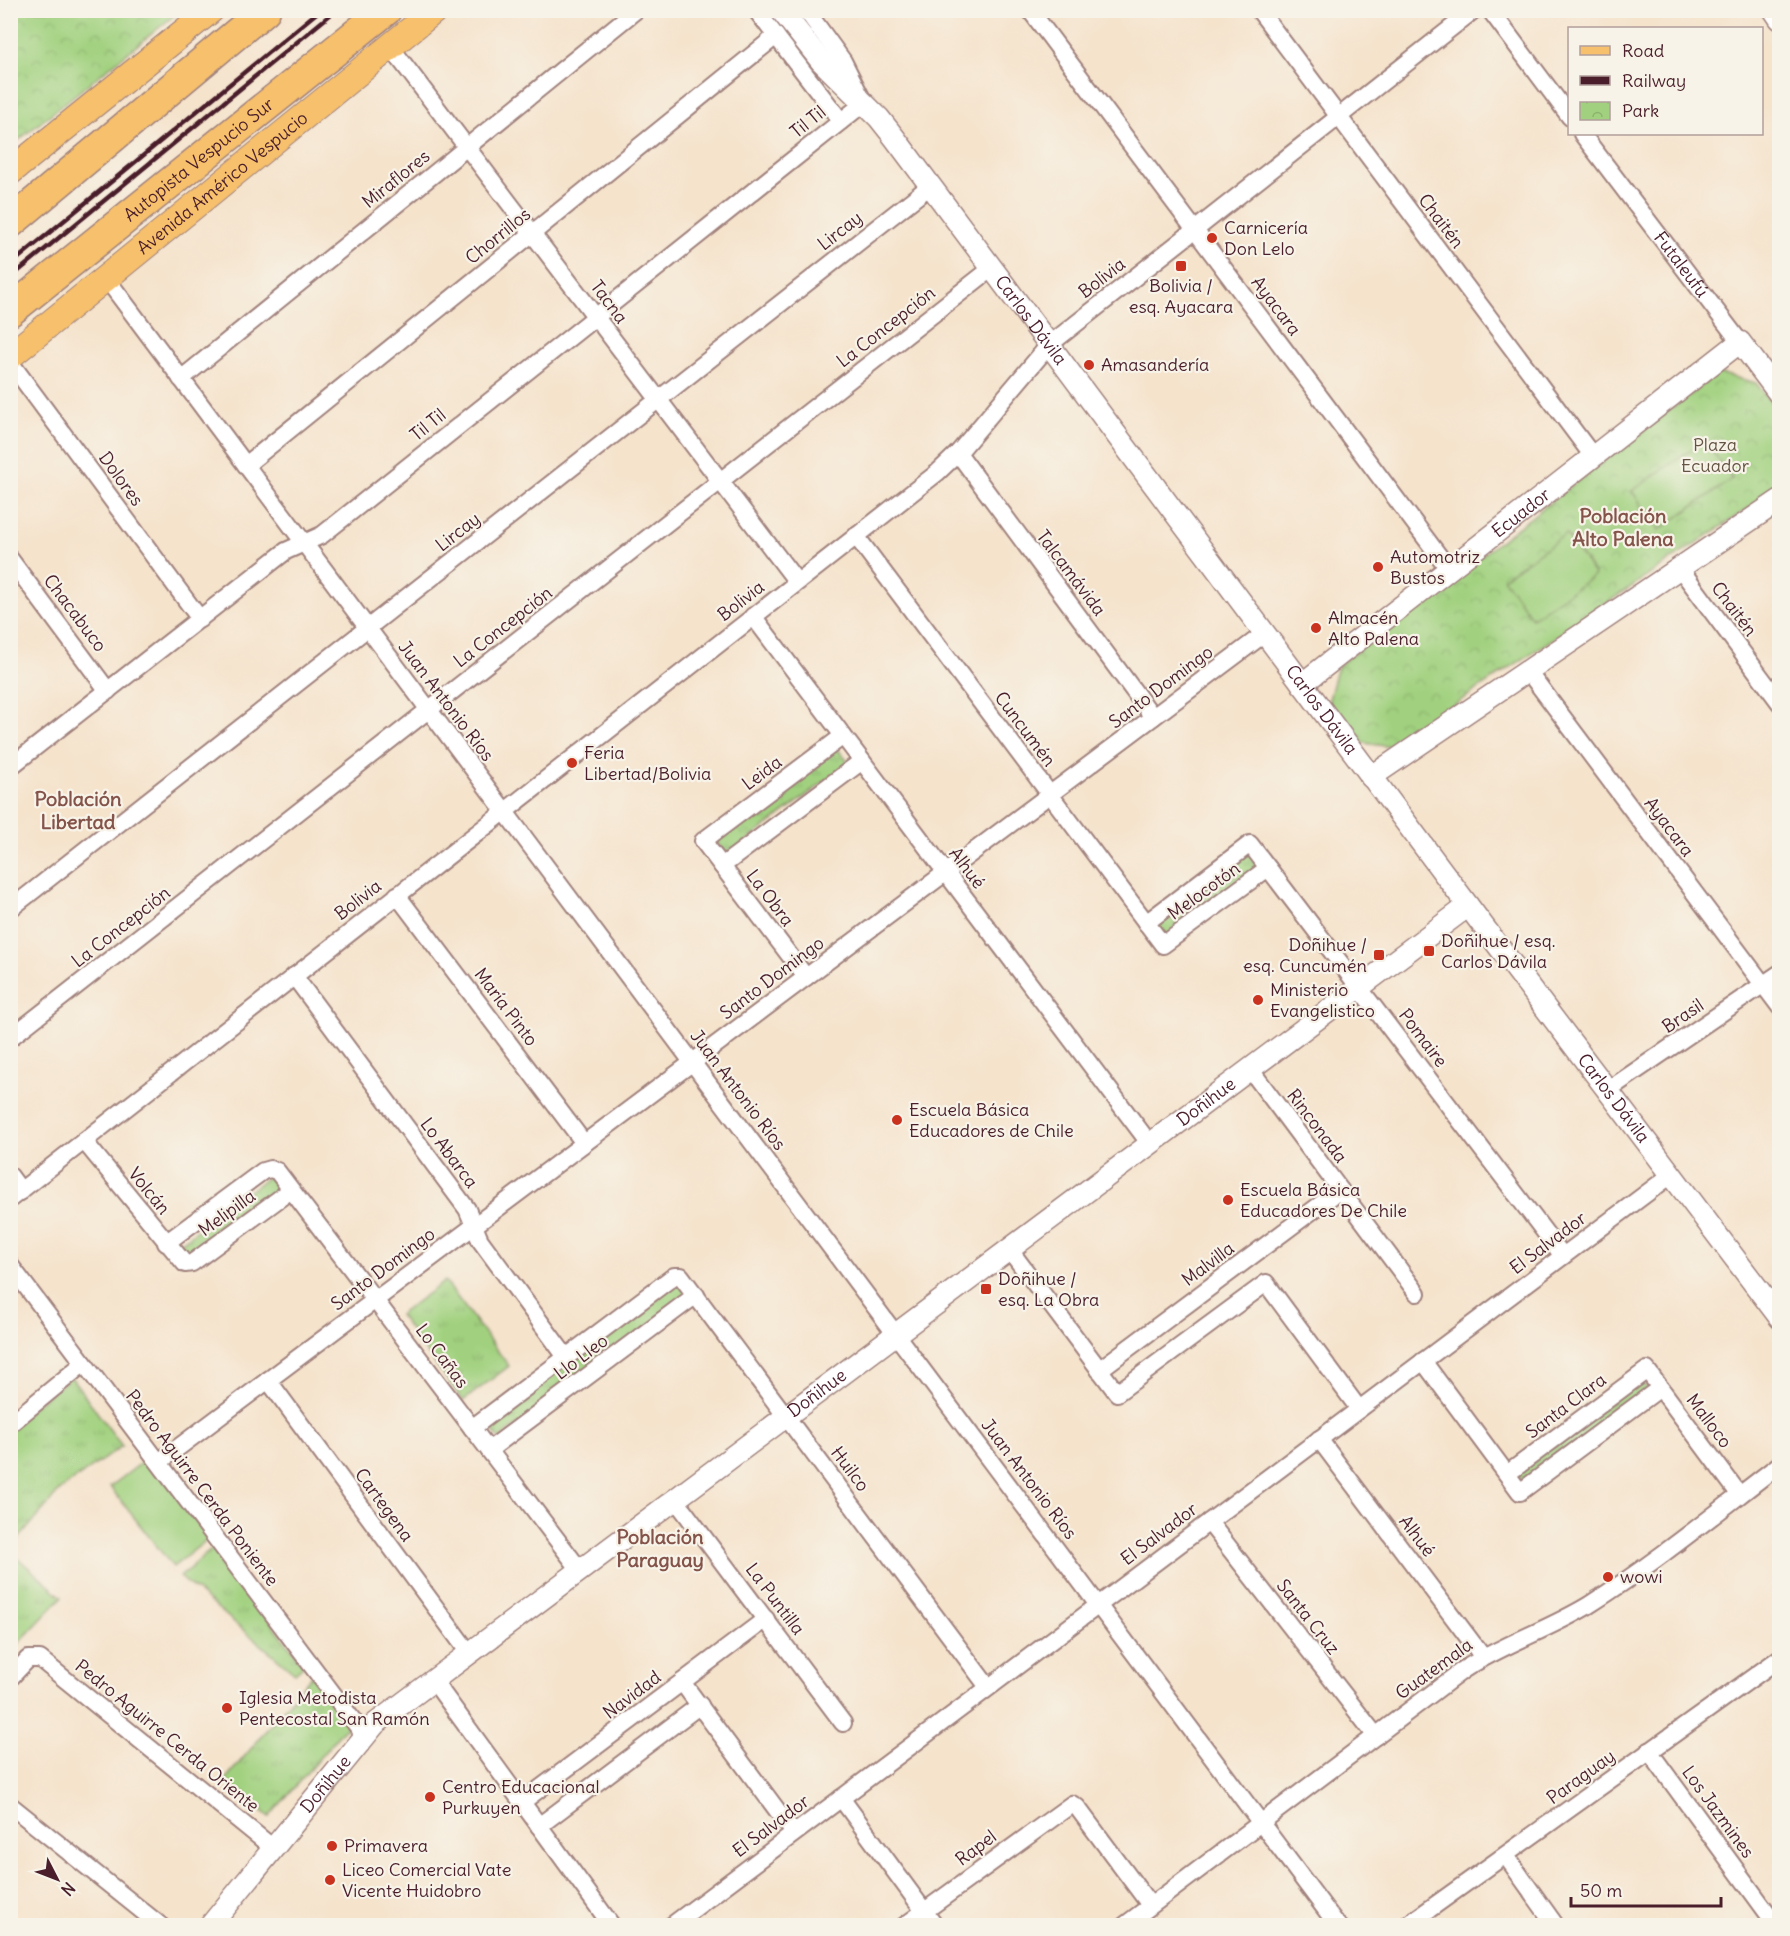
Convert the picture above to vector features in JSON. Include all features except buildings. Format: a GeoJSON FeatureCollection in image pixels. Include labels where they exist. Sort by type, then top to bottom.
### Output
{"type":"FeatureCollection","features":[{"type":"Feature","properties":{"kind":"highway"},"geometry":{"type":"LineString","coordinates":[[10,223],[265,10]]}},
{"type":"Feature","properties":{"kind":"highway","name":"Autopista Vespucio Sur"},"geometry":{"type":"LineString","coordinates":[[10,311],[386,10]]}},
{"type":"Feature","properties":{"kind":"highway"},"geometry":{"type":"LineString","coordinates":[[10,326],[92,245]]}},
{"type":"Feature","properties":{"kind":"main road"},"geometry":{"type":"LineString","coordinates":[[10,172],[211,10]]}},
{"type":"Feature","properties":{"kind":"main road","name":"Avenida Américo Vespucio"},"geometry":{"type":"LineString","coordinates":[[10,356],[435,10]]}},
{"type":"Feature","properties":{"kind":"street","name":"Miraflores"},"geometry":{"type":"LineString","coordinates":[[181,379],[636,10]]}},
{"type":"Feature","properties":{"kind":"street"},"geometry":{"type":"LineString","coordinates":[[756,10],[841,121]]}},
{"type":"Feature","properties":{"kind":"street","name":"Carlos Dávila"},"geometry":{"type":"LineString","coordinates":[[781,10],[821,61],[886,127],[1371,777],[1779,1318]]}},
{"type":"Feature","properties":{"kind":"street","name":"Carlos Dávila"},"geometry":{"type":"LineString","coordinates":[[806,10],[843,61],[864,103]]}},
{"type":"Feature","properties":{"kind":"street","name":"Ayacara"},"geometry":{"type":"LineString","coordinates":[[1030,10],[1449,568]]}},
{"type":"Feature","properties":{"kind":"street","name":"Chaitén"},"geometry":{"type":"LineString","coordinates":[[1259,10],[1592,455]]}},
{"type":"Feature","properties":{"kind":"street","name":"Bolivia"},"geometry":{"type":"LineString","coordinates":[[16,1195],[937,473],[958,453],[1049,345],[1474,10]]}},
{"type":"Feature","properties":{"kind":"street"},"geometry":{"type":"LineString","coordinates":[[1490,10],[1568,116]]}},
{"type":"Feature","properties":{"kind":"street"},"geometry":{"type":"LineString","coordinates":[[1774,10],[1779,19]]}},
{"type":"Feature","properties":{"kind":"street","name":"Chorrillos"},"geometry":{"type":"LineString","coordinates":[[246,465],[776,36]]}},
{"type":"Feature","properties":{"kind":"street","name":"Tacna"},"geometry":{"type":"LineString","coordinates":[[390,46],[797,582]]}},
{"type":"Feature","properties":{"kind":"street","name":"Til Til"},"geometry":{"type":"LineString","coordinates":[[12,764],[285,551],[322,535],[864,103]]}},
{"type":"Feature","properties":{"kind":"street","name":"Futaleufú"},"geometry":{"type":"LineString","coordinates":[[1583,135],[1779,395]]}},
{"type":"Feature","properties":{"kind":"street","name":"Lircay"},"geometry":{"type":"LineString","coordinates":[[10,909],[930,186]]}},
{"type":"Feature","properties":{"kind":"street","name":"La Concepción"},"geometry":{"type":"LineString","coordinates":[[10,1038],[992,268]]}},
{"type":"Feature","properties":{"kind":"street","name":"Juan Antonio Ríos"},"geometry":{"type":"LineString","coordinates":[[106,278],[1338,1926]]}},
{"type":"Feature","properties":{"kind":"street","name":"Ecuador"},"geometry":{"type":"LineString","coordinates":[[1302,684],[1592,455],[1740,342]]}},
{"type":"Feature","properties":{"kind":"street","name":"Dolores"},"geometry":{"type":"LineString","coordinates":[[10,362],[200,619]]}},
{"type":"Feature","properties":{"kind":"street","name":"Talcamávida"},"geometry":{"type":"LineString","coordinates":[[958,453],[1153,717]]}},
{"type":"Feature","properties":{"kind":"street"},"geometry":{"type":"LineString","coordinates":[[1371,777],[1779,500]]}},
{"type":"Feature","properties":{"kind":"street","name":"Cuncumén"},"geometry":{"type":"LineString","coordinates":[[856,536],[1163,945]]}},
{"type":"Feature","properties":{"kind":"street","name":"Chacabuco"},"geometry":{"type":"LineString","coordinates":[[10,559],[108,691]]}},
{"type":"Feature","properties":{"kind":"street","name":"Chaitén"},"geometry":{"type":"LineString","coordinates":[[1678,567],[1779,704]]}},
{"type":"Feature","properties":{"kind":"street","name":"Alhué"},"geometry":{"type":"LineString","coordinates":[[753,616],[1150,1144]]}},
{"type":"Feature","properties":{"kind":"street","name":"Santo Domingo"},"geometry":{"type":"LineString","coordinates":[[159,1462],[1264,634]]}},
{"type":"Feature","properties":{"kind":"street","name":"Ayacara"},"geometry":{"type":"LineString","coordinates":[[1528,671],[1779,1007]]}},
{"type":"Feature","properties":{"kind":"street","name":"Leida"},"geometry":{"type":"LineString","coordinates":[[704,841],[843,736]]}},
{"type":"Feature","properties":{"kind":"street"},"geometry":{"type":"LineString","coordinates":[[722,866],[861,761]]}},
{"type":"Feature","properties":{"kind":"street","name":"La Obra"},"geometry":{"type":"LineString","coordinates":[[704,841],[806,977]]}},
{"type":"Feature","properties":{"kind":"street","name":"Melocotón"},"geometry":{"type":"LineString","coordinates":[[1146,922],[1250,844]]}},
{"type":"Feature","properties":{"kind":"street","name":"Pomaire"},"geometry":{"type":"LineString","coordinates":[[1250,844],[1563,1256]]}},
{"type":"Feature","properties":{"kind":"street","name":"Melocotón"},"geometry":{"type":"LineString","coordinates":[[1163,945],[1268,868]]}},
{"type":"Feature","properties":{"kind":"street","name":"María Pinto"},"geometry":{"type":"LineString","coordinates":[[397,895],[584,1143]]}},
{"type":"Feature","properties":{"kind":"street","name":"Doñihue"},"geometry":{"type":"LineString","coordinates":[[210,1926],[364,1734],[675,1498],[1468,906]]}},
{"type":"Feature","properties":{"kind":"street","name":"Brasil"},"geometry":{"type":"LineString","coordinates":[[1608,1090],[1779,973]]}},
{"type":"Feature","properties":{"kind":"street","name":"Lo Abarca"},"geometry":{"type":"LineString","coordinates":[[294,976],[467,1209],[480,1240],[566,1357]]}},
{"type":"Feature","properties":{"kind":"street","name":"Rinconada"},"geometry":{"type":"LineString","coordinates":[[1250,1069],[1417,1293]]}},
{"type":"Feature","properties":{"kind":"street","name":"Volcán"},"geometry":{"type":"LineString","coordinates":[[84,1141],[185,1264]]}},
{"type":"Feature","properties":{"kind":"street","name":"Melipilla"},"geometry":{"type":"LineString","coordinates":[[166,1243],[270,1168]]}},
{"type":"Feature","properties":{"kind":"street","name":"Lo Cañas"},"geometry":{"type":"LineString","coordinates":[[270,1168],[277,1171],[580,1570]]}},
{"type":"Feature","properties":{"kind":"street","name":"El Salvador"},"geometry":{"type":"LineString","coordinates":[[671,1926],[1671,1174]]}},
{"type":"Feature","properties":{"kind":"street"},"geometry":{"type":"LineString","coordinates":[[10,1176],[16,1195]]}},
{"type":"Feature","properties":{"kind":"street","name":"Melipilla"},"geometry":{"type":"LineString","coordinates":[[185,1264],[192,1263],[291,1190]]}},
{"type":"Feature","properties":{"kind":"street","name":"Malvilla"},"geometry":{"type":"LineString","coordinates":[[1099,1370],[1340,1190]]}},
{"type":"Feature","properties":{"kind":"street"},"geometry":{"type":"LineString","coordinates":[[1009,1249],[1117,1394],[1266,1283],[1359,1408]]}},
{"type":"Feature","properties":{"kind":"street","name":"Pedro Aguirre Cerda Poniente"},"geometry":{"type":"LineString","coordinates":[[10,1265],[364,1734]]}},
{"type":"Feature","properties":{"kind":"street","name":"Llo Lleo"},"geometry":{"type":"LineString","coordinates":[[472,1428],[679,1275]]}},
{"type":"Feature","properties":{"kind":"street","name":"Huilco"},"geometry":{"type":"LineString","coordinates":[[679,1275],[988,1687]]}},
{"type":"Feature","properties":{"kind":"street","name":"Llo Lleo"},"geometry":{"type":"LineString","coordinates":[[489,1450],[696,1295]]}},
{"type":"Feature","properties":{"kind":"street"},"geometry":{"type":"LineString","coordinates":[[1423,1361],[1520,1492],[1660,1388]]}},
{"type":"Feature","properties":{"kind":"street"},"geometry":{"type":"LineString","coordinates":[[10,1424],[84,1363]]}},
{"type":"Feature","properties":{"kind":"street","name":"Santa Clara"},"geometry":{"type":"LineString","coordinates":[[1508,1474],[1647,1370]]}},
{"type":"Feature","properties":{"kind":"street","name":"Malloco"},"geometry":{"type":"LineString","coordinates":[[1647,1370],[1739,1494]]}},
{"type":"Feature","properties":{"kind":"street","name":"Cartegena"},"geometry":{"type":"LineString","coordinates":[[268,1380],[469,1653]]}},
{"type":"Feature","properties":{"kind":"street","name":"Alhué"},"geometry":{"type":"LineString","coordinates":[[1319,1439],[1484,1657]]}},
{"type":"Feature","properties":{"kind":"street","name":"Guatemala"},"geometry":{"type":"LineString","coordinates":[[1124,1926],[1484,1657],[1586,1607],[1779,1464]]}},
{"type":"Feature","properties":{"kind":"street","name":"La Puntilla"},"geometry":{"type":"LineString","coordinates":[[675,1498],[843,1723]]}},
{"type":"Feature","properties":{"kind":"street","name":"Santa Cruz"},"geometry":{"type":"LineString","coordinates":[[1209,1522],[1376,1736]]}},
{"type":"Feature","properties":{"kind":"street","name":"Navidad"},"geometry":{"type":"LineString","coordinates":[[522,1802],[766,1619]]}},
{"type":"Feature","properties":{"kind":"street","name":"Pedro Aguirre Cerda Oriente"},"geometry":{"type":"LineString","coordinates":[[13,1670],[27,1659],[34,1658],[46,1663],[273,1848]]}},
{"type":"Feature","properties":{"kind":"street","name":"Paraguay"},"geometry":{"type":"LineString","coordinates":[[1406,1926],[1779,1658]]}},
{"type":"Feature","properties":{"kind":"street"},"geometry":{"type":"LineString","coordinates":[[433,1680],[612,1926]]}},
{"type":"Feature","properties":{"kind":"street"},"geometry":{"type":"LineString","coordinates":[[682,1682],[794,1833]]}},
{"type":"Feature","properties":{"kind":"street"},"geometry":{"type":"LineString","coordinates":[[539,1826],[700,1705]]}},
{"type":"Feature","properties":{"kind":"street","name":"Los Jazmines"},"geometry":{"type":"LineString","coordinates":[[1649,1751],[1777,1926]]}},
{"type":"Feature","properties":{"kind":"street"},"geometry":{"type":"LineString","coordinates":[[841,1798],[935,1926]]}},
{"type":"Feature","properties":{"kind":"street","name":"Rapel"},"geometry":{"type":"LineString","coordinates":[[904,1926],[1072,1804],[1077,1807],[1150,1905]]}},
{"type":"Feature","properties":{"kind":"street"},"geometry":{"type":"LineString","coordinates":[[10,1805],[161,1926]]}},
{"type":"Feature","properties":{"kind":"street"},"geometry":{"type":"LineString","coordinates":[[1506,1856],[1556,1926]]}},
{"type":"Feature","properties":{"kind":"green space"},"geometry":{"type":"Polygon","coordinates":[[[11,10],[180,10],[180,11],[11,146],[11,10]]]}},
{"type":"Feature","properties":{"kind":"green space","name":"Plaza Ecuador"},"geometry":{"type":"Polygon","coordinates":[[[1718,373],[1756,383],[1779,413],[1779,488],[1391,747],[1358,742],[1328,703],[1338,666],[1718,373]]]}},
{"type":"Feature","properties":{"kind":"green space"},"geometry":{"type":"Polygon","coordinates":[[[1705,440],[1732,479],[1659,530],[1632,491],[1705,440]]]}},
{"type":"Feature","properties":{"kind":"green space"},"geometry":{"type":"Polygon","coordinates":[[[1566,534],[1595,575],[1532,618],[1503,578],[1566,534]]]}},
{"type":"Feature","properties":{"kind":"green space"},"geometry":{"type":"Polygon","coordinates":[[[836,747],[849,763],[727,856],[716,841],[836,747]]]}},
{"type":"Feature","properties":{"kind":"green space"},"geometry":{"type":"Polygon","coordinates":[[[1249,851],[1260,866],[1165,938],[1153,922],[1249,851]]]}},
{"type":"Feature","properties":{"kind":"green space"},"geometry":{"type":"Polygon","coordinates":[[[273,1176],[280,1185],[279,1191],[185,1258],[179,1244],[268,1177],[273,1176]]]}},
{"type":"Feature","properties":{"kind":"green space"},"geometry":{"type":"Polygon","coordinates":[[[445,1281],[509,1366],[463,1401],[399,1315],[445,1281]]]}},
{"type":"Feature","properties":{"kind":"green space"},"geometry":{"type":"Polygon","coordinates":[[[678,1281],[689,1295],[499,1439],[486,1423],[678,1281]]]}},
{"type":"Feature","properties":{"kind":"green space"},"geometry":{"type":"Polygon","coordinates":[[[71,1377],[122,1446],[60,1490],[11,1548],[11,1424],[71,1377]]]}},
{"type":"Feature","properties":{"kind":"green space"},"geometry":{"type":"Polygon","coordinates":[[[1641,1380],[1648,1390],[1524,1483],[1515,1471],[1641,1380]]]}},
{"type":"Feature","properties":{"kind":"green space"},"geometry":{"type":"Polygon","coordinates":[[[148,1458],[209,1538],[173,1567],[110,1487],[148,1458]]]}},
{"type":"Feature","properties":{"kind":"green space"},"geometry":{"type":"Polygon","coordinates":[[[213,1548],[304,1665],[295,1673],[180,1577],[213,1548]]]}},
{"type":"Feature","properties":{"kind":"green space"},"geometry":{"type":"Polygon","coordinates":[[[11,1552],[62,1597],[13,1649],[10,1647],[11,1552]]]}},
{"type":"Feature","properties":{"kind":"green space"},"geometry":{"type":"Polygon","coordinates":[[[312,1675],[350,1722],[269,1817],[225,1780],[312,1675]]]}},
{"type":"Feature","properties":{"kind":"railway"},"geometry":{"type":"LineString","coordinates":[[10,265],[320,10]]}},
{"type":"Feature","properties":{"kind":"railway"},"geometry":{"type":"LineString","coordinates":[[10,278],[336,10]]}},
{"type":"Feature","properties":{"kind":"place","name":"Carnicería Don Lelo"},"geometry":{"type":"Point","coordinates":[1212,238]}},
{"type":"Feature","properties":{"kind":"place","name":"Bolivia / esq. Ayacara"},"geometry":{"type":"Point","coordinates":[1181,266]}},
{"type":"Feature","properties":{"kind":"place","name":"Amasandería"},"geometry":{"type":"Point","coordinates":[1089,365]}},
{"type":"Feature","properties":{"kind":"place","name":"Automotriz Bustos"},"geometry":{"type":"Point","coordinates":[1378,567]}},
{"type":"Feature","properties":{"kind":"place","name":"Almacén Alto Palena"},"geometry":{"type":"Point","coordinates":[1316,628]}},
{"type":"Feature","properties":{"kind":"place","name":"Feria Libertad/Bolivia"},"geometry":{"type":"Point","coordinates":[572,763]}},
{"type":"Feature","properties":{"kind":"place","name":"Doñihue / esq. Carlos Dávila"},"geometry":{"type":"Point","coordinates":[1429,951]}},
{"type":"Feature","properties":{"kind":"place","name":"Doñihue / esq. Cuncumén"},"geometry":{"type":"Point","coordinates":[1379,955]}},
{"type":"Feature","properties":{"kind":"place","name":"Ministerio Evangelistico"},"geometry":{"type":"Point","coordinates":[1258,1000]}},
{"type":"Feature","properties":{"kind":"place","name":"Escuela Básica Educadores de Chile"},"geometry":{"type":"Point","coordinates":[897,1120]}},
{"type":"Feature","properties":{"kind":"place","name":"Escuela Básica Educadores De Chile"},"geometry":{"type":"Point","coordinates":[1228,1200]}},
{"type":"Feature","properties":{"kind":"place","name":"Doñihue / esq. La Obra"},"geometry":{"type":"Point","coordinates":[986,1289]}},
{"type":"Feature","properties":{"kind":"place","name":"wowi"},"geometry":{"type":"Point","coordinates":[1608,1577]}},
{"type":"Feature","properties":{"kind":"place","name":"Iglesia Metodista Pentecostal San Ramón"},"geometry":{"type":"Point","coordinates":[227,1708]}},
{"type":"Feature","properties":{"kind":"place","name":"Centro Educacional Purkuyen"},"geometry":{"type":"Point","coordinates":[430,1797]}},
{"type":"Feature","properties":{"kind":"place","name":"Primavera"},"geometry":{"type":"Point","coordinates":[332,1846]}},
{"type":"Feature","properties":{"kind":"place","name":"Liceo Comercial Vate Vicente Huidobro"},"geometry":{"type":"Point","coordinates":[330,1880]}},
{"type":"Feature","properties":{"kind":"district","name":"Población Alto Palena"},"geometry":{"type":"Point","coordinates":[1623,528]}},
{"type":"Feature","properties":{"kind":"district","name":"Población Libertad"},"geometry":{"type":"Point","coordinates":[78,810]}},
{"type":"Feature","properties":{"kind":"district","name":"Población Paraguay"},"geometry":{"type":"Point","coordinates":[660,1548]}}]}
